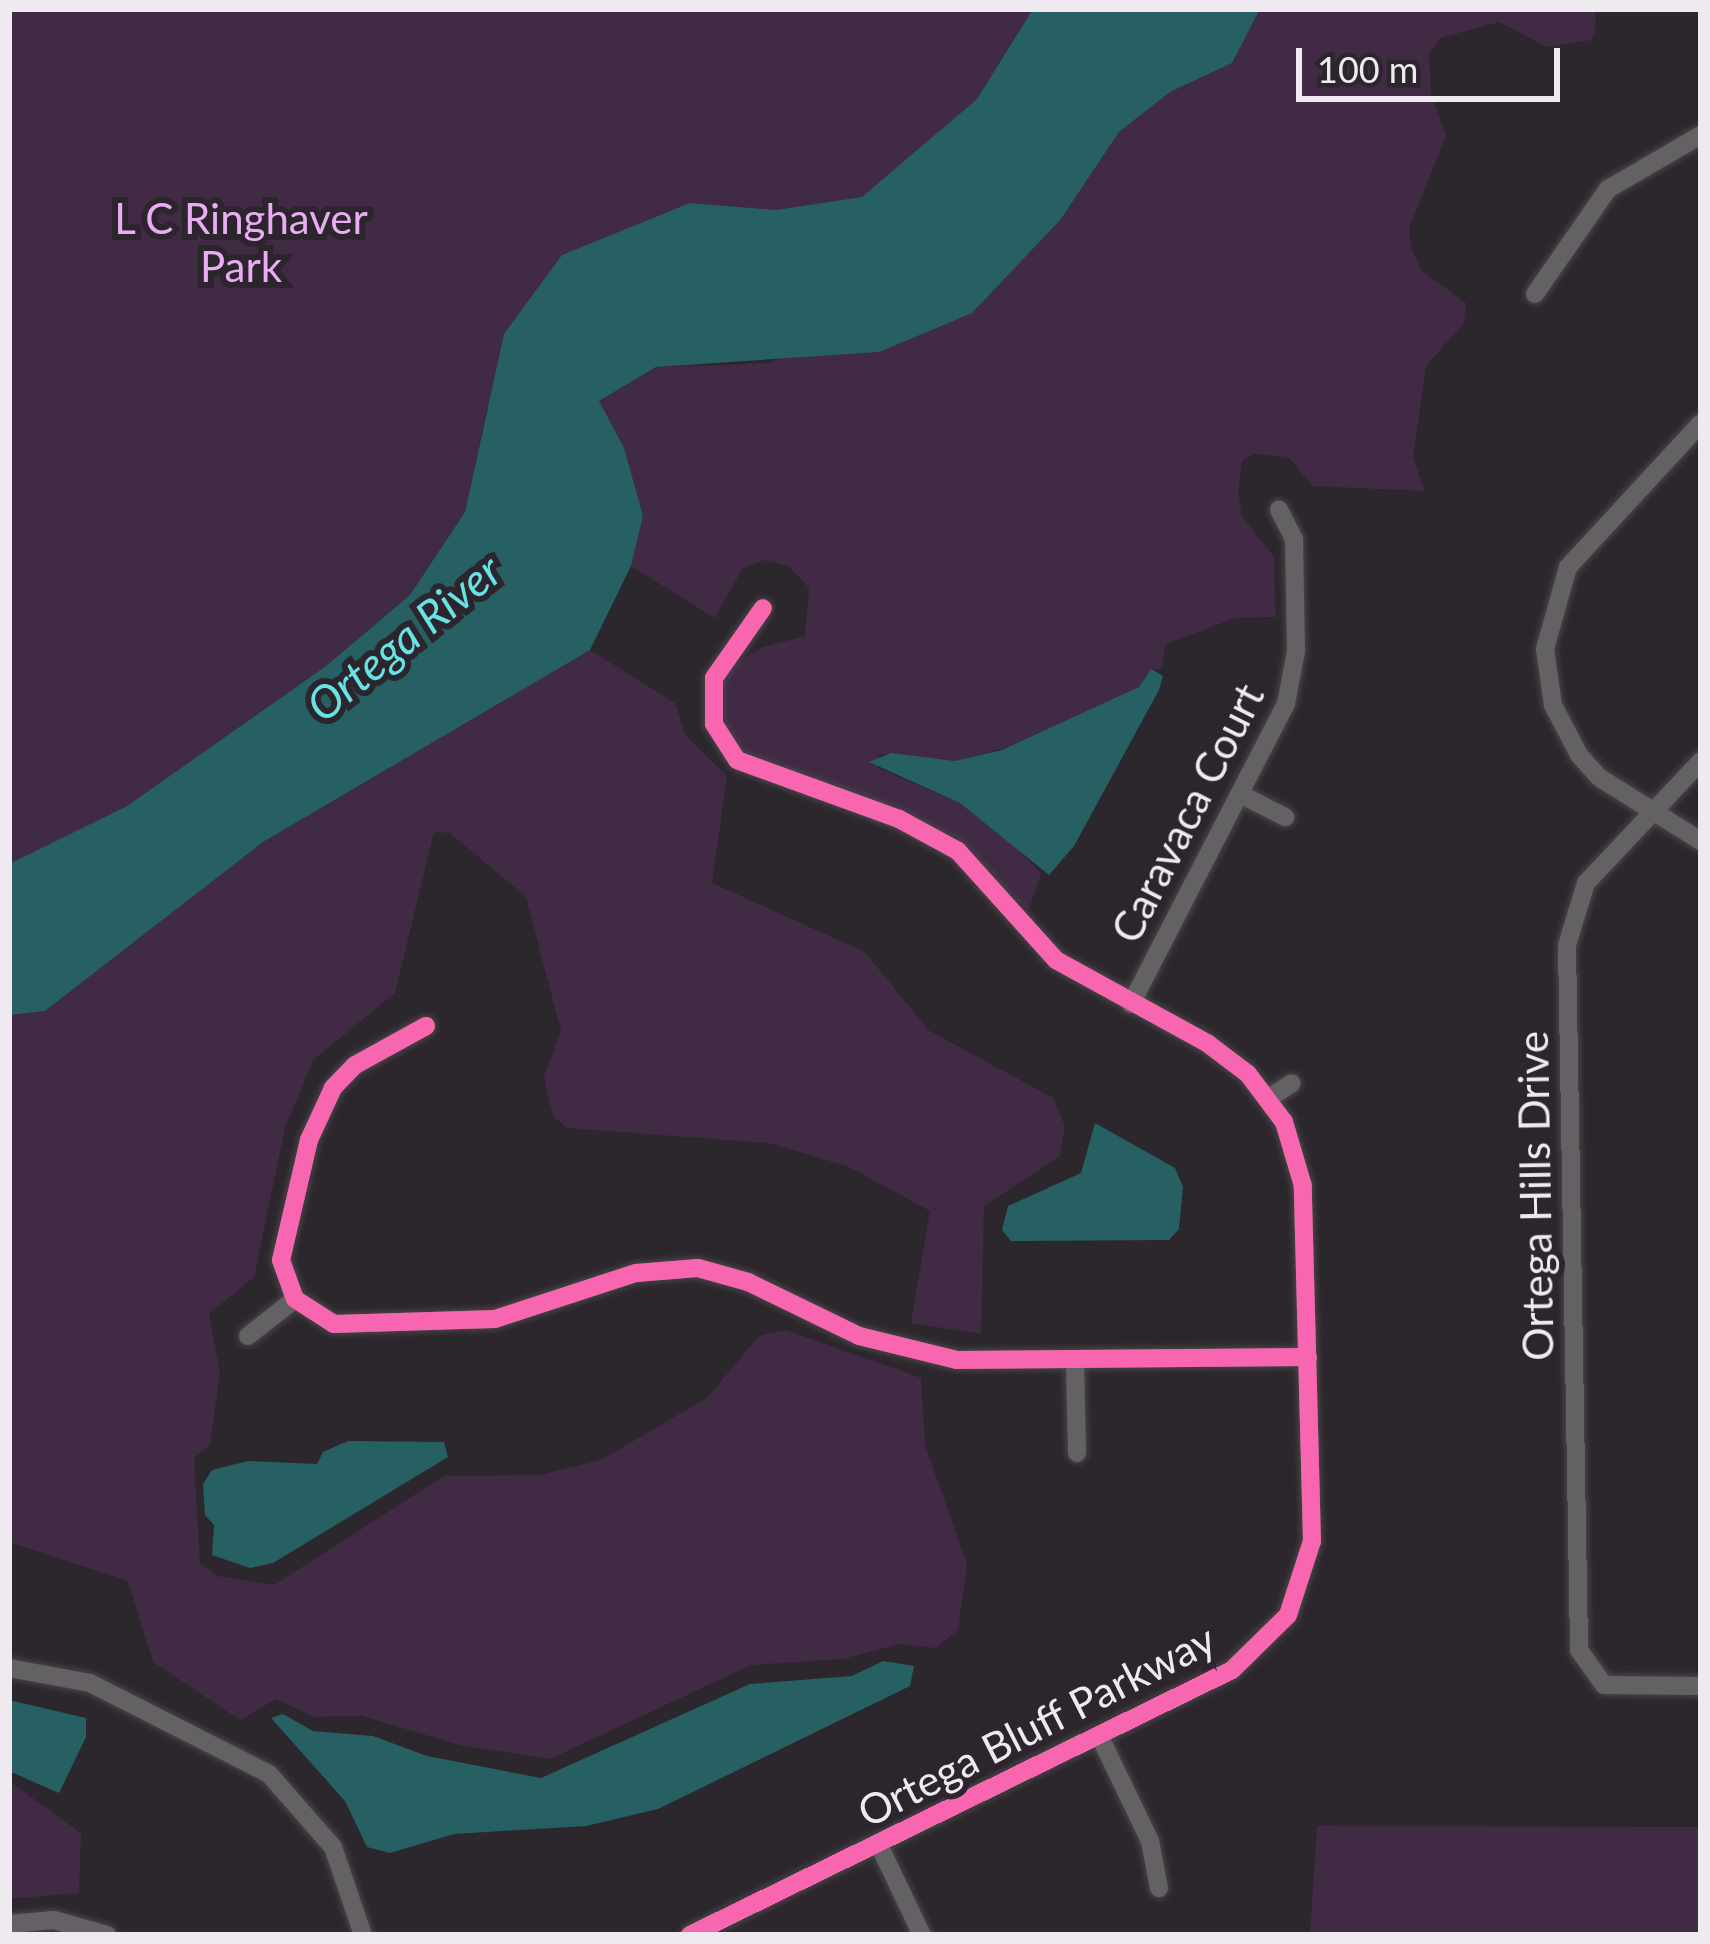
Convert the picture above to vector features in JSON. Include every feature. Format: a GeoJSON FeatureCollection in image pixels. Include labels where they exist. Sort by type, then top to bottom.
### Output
{"type":"FeatureCollection","features":[{"type":"Feature","properties":{"kind":"street"},"geometry":{"type":"LineString","coordinates":[[1535,294],[1608,189],[1701,135]]}},
{"type":"Feature","properties":{"kind":"street"},"geometry":{"type":"LineString","coordinates":[[1701,423],[1568,567],[1548,621],[1547,678],[1564,732],[1600,778],[1701,842]]}},
{"type":"Feature","properties":{"kind":"street","name":"Caravaca Court"},"geometry":{"type":"LineString","coordinates":[[1131,1004],[1240,794],[1293,676],[1294,539],[1279,509]]}},
{"type":"Feature","properties":{"kind":"street","name":"Ortega Bluff Parkway"},"geometry":{"type":"LineString","coordinates":[[690,1935],[1232,1670],[1288,1615],[1312,1540],[1304,1186],[1269,1098],[1207,1043],[1056,959],[980,869],[932,834],[736,760],[714,724],[713,678],[764,608]]}},
{"type":"Feature","properties":{"kind":"street","name":"Ortega Hills Drive"},"geometry":{"type":"LineString","coordinates":[[1701,761],[1586,883],[1567,945],[1580,1650],[1592,1677],[1619,1688],[1701,1687]]}},
{"type":"Feature","properties":{"kind":"street"},"geometry":{"type":"LineString","coordinates":[[1240,794],[1285,817]]}},
{"type":"Feature","properties":{"kind":"street"},"geometry":{"type":"LineString","coordinates":[[426,1027],[355,1066],[317,1116],[282,1240],[284,1276],[296,1298],[334,1324],[446,1326],[537,1308],[636,1273],[698,1268],[904,1350],[1075,1362],[1308,1357]]}},
{"type":"Feature","properties":{"kind":"street"},"geometry":{"type":"LineString","coordinates":[[1269,1098],[1292,1083]]}},
{"type":"Feature","properties":{"kind":"street"},"geometry":{"type":"LineString","coordinates":[[248,1336],[296,1298]]}},
{"type":"Feature","properties":{"kind":"street"},"geometry":{"type":"LineString","coordinates":[[1075,1362],[1077,1453]]}},
{"type":"Feature","properties":{"kind":"street"},"geometry":{"type":"LineString","coordinates":[[9,1668],[90,1684],[269,1774],[333,1847],[363,1935]]}},
{"type":"Feature","properties":{"kind":"street"},"geometry":{"type":"LineString","coordinates":[[1099,1735],[1150,1841],[1159,1888]]}},
{"type":"Feature","properties":{"kind":"street"},"geometry":{"type":"LineString","coordinates":[[879,1846],[922,1935]]}},
{"type":"Feature","properties":{"kind":"street"},"geometry":{"type":"LineString","coordinates":[[9,1924],[54,1921],[107,1935]]}},
{"type":"Feature","properties":{"kind":"green space","name":"L C Ringhaver Park"},"geometry":{"type":"Polygon","coordinates":[[[9,9],[1033,9],[977,99],[862,198],[776,210],[690,203],[487,408],[465,512],[410,595],[326,666],[127,806],[9,864],[9,9]]]}},
{"type":"Feature","properties":{"kind":"green space"},"geometry":{"type":"Polygon","coordinates":[[[1260,9],[1595,9],[1596,26],[1592,40],[1547,47],[1499,22],[1440,38],[1429,54],[1431,95],[1446,135],[1409,229],[1412,250],[1422,271],[1466,303],[1464,323],[1426,366],[1413,458],[1425,491],[1313,486],[1288,457],[1253,454],[1242,461],[1238,492],[1242,516],[1274,557],[1276,617],[1235,618],[1166,644],[1161,669],[1151,669],[1139,687],[1027,742],[955,761],[879,754],[878,768],[960,803],[1007,836],[1041,874],[1028,911],[957,838],[744,754],[725,729],[724,679],[731,665],[763,647],[805,636],[809,588],[789,566],[763,560],[742,569],[715,618],[631,566],[643,516],[598,402],[656,367],[771,363],[1061,219],[1119,132],[1170,92],[1232,63],[1260,9]]]}},
{"type":"Feature","properties":{"kind":"green space"},"geometry":{"type":"Polygon","coordinates":[[[590,650],[675,703],[685,735],[727,776],[712,883],[865,952],[928,1030],[1053,1098],[1065,1126],[1060,1156],[984,1206],[981,1334],[911,1323],[930,1211],[847,1166],[769,1143],[567,1128],[553,1116],[544,1077],[561,1031],[526,897],[450,833],[434,832],[395,993],[313,1060],[285,1128],[254,1277],[209,1314],[220,1373],[210,1445],[194,1458],[200,1563],[217,1576],[274,1585],[444,1476],[540,1475],[601,1460],[707,1398],[759,1336],[786,1330],[921,1378],[925,1445],[967,1564],[958,1630],[936,1648],[899,1644],[843,1659],[751,1665],[550,1759],[459,1745],[362,1716],[314,1717],[276,1699],[240,1720],[153,1662],[128,1581],[9,1542],[9,1015],[45,1011],[263,842],[590,650]]]}},
{"type":"Feature","properties":{"kind":"green space"},"geometry":{"type":"Polygon","coordinates":[[[9,1781],[81,1833],[79,1893],[9,1899],[9,1781]]]}},
{"type":"Feature","properties":{"kind":"green space"},"geometry":{"type":"Polygon","coordinates":[[[1317,1826],[1701,1827],[1701,1935],[1310,1935],[1317,1826]]]}},
{"type":"Feature","properties":{"kind":"water","name":"Ortega River"},"geometry":{"type":"Polygon","coordinates":[[[1033,9],[1260,9],[1232,63],[1170,92],[1119,132],[1061,219],[972,313],[879,352],[656,367],[599,401],[624,448],[643,516],[631,566],[590,650],[263,842],[45,1011],[9,1015],[9,864],[127,806],[326,666],[410,595],[465,512],[504,334],[562,255],[690,203],[776,210],[862,197],[977,99],[1033,9]]]}},
{"type":"Feature","properties":{"kind":"water"},"geometry":{"type":"Polygon","coordinates":[[[1151,669],[1163,676],[1159,690],[1074,846],[1049,875],[960,803],[869,762],[891,753],[955,761],[1002,750],[1139,687],[1151,669]]]}},
{"type":"Feature","properties":{"kind":"water"},"geometry":{"type":"Polygon","coordinates":[[[1095,1123],[1175,1168],[1183,1187],[1179,1229],[1169,1240],[1011,1241],[1002,1230],[1008,1206],[1081,1173],[1095,1123]]]}},
{"type":"Feature","properties":{"kind":"water"},"geometry":{"type":"Polygon","coordinates":[[[348,1441],[444,1442],[448,1457],[273,1563],[250,1568],[212,1555],[214,1525],[205,1515],[203,1484],[212,1470],[248,1461],[317,1464],[323,1452],[348,1441]]]}},
{"type":"Feature","properties":{"kind":"water"},"geometry":{"type":"Polygon","coordinates":[[[883,1661],[914,1666],[910,1686],[658,1809],[586,1826],[454,1834],[390,1853],[367,1847],[345,1801],[271,1718],[283,1714],[313,1731],[373,1736],[427,1756],[541,1778],[750,1684],[852,1676],[883,1661]]]}},
{"type":"Feature","properties":{"kind":"water"},"geometry":{"type":"Polygon","coordinates":[[[9,1700],[86,1718],[86,1737],[59,1793],[9,1771],[9,1700]]]}},
{"type":"Feature","properties":{"kind":"cycle path"},"geometry":{"type":"LineString","coordinates":[[690,1935],[1232,1670],[1288,1615],[1312,1541],[1303,1186],[1284,1122],[1248,1074],[1207,1043],[1056,960],[958,851],[899,819],[737,760],[714,724],[714,678],[763,608]]}},
{"type":"Feature","properties":{"kind":"cycle path"},"geometry":{"type":"LineString","coordinates":[[426,1026],[355,1065],[333,1088],[309,1140],[281,1260],[295,1299],[334,1324],[495,1319],[636,1273],[698,1268],[748,1282],[859,1336],[957,1360],[1308,1357]]}}]}
